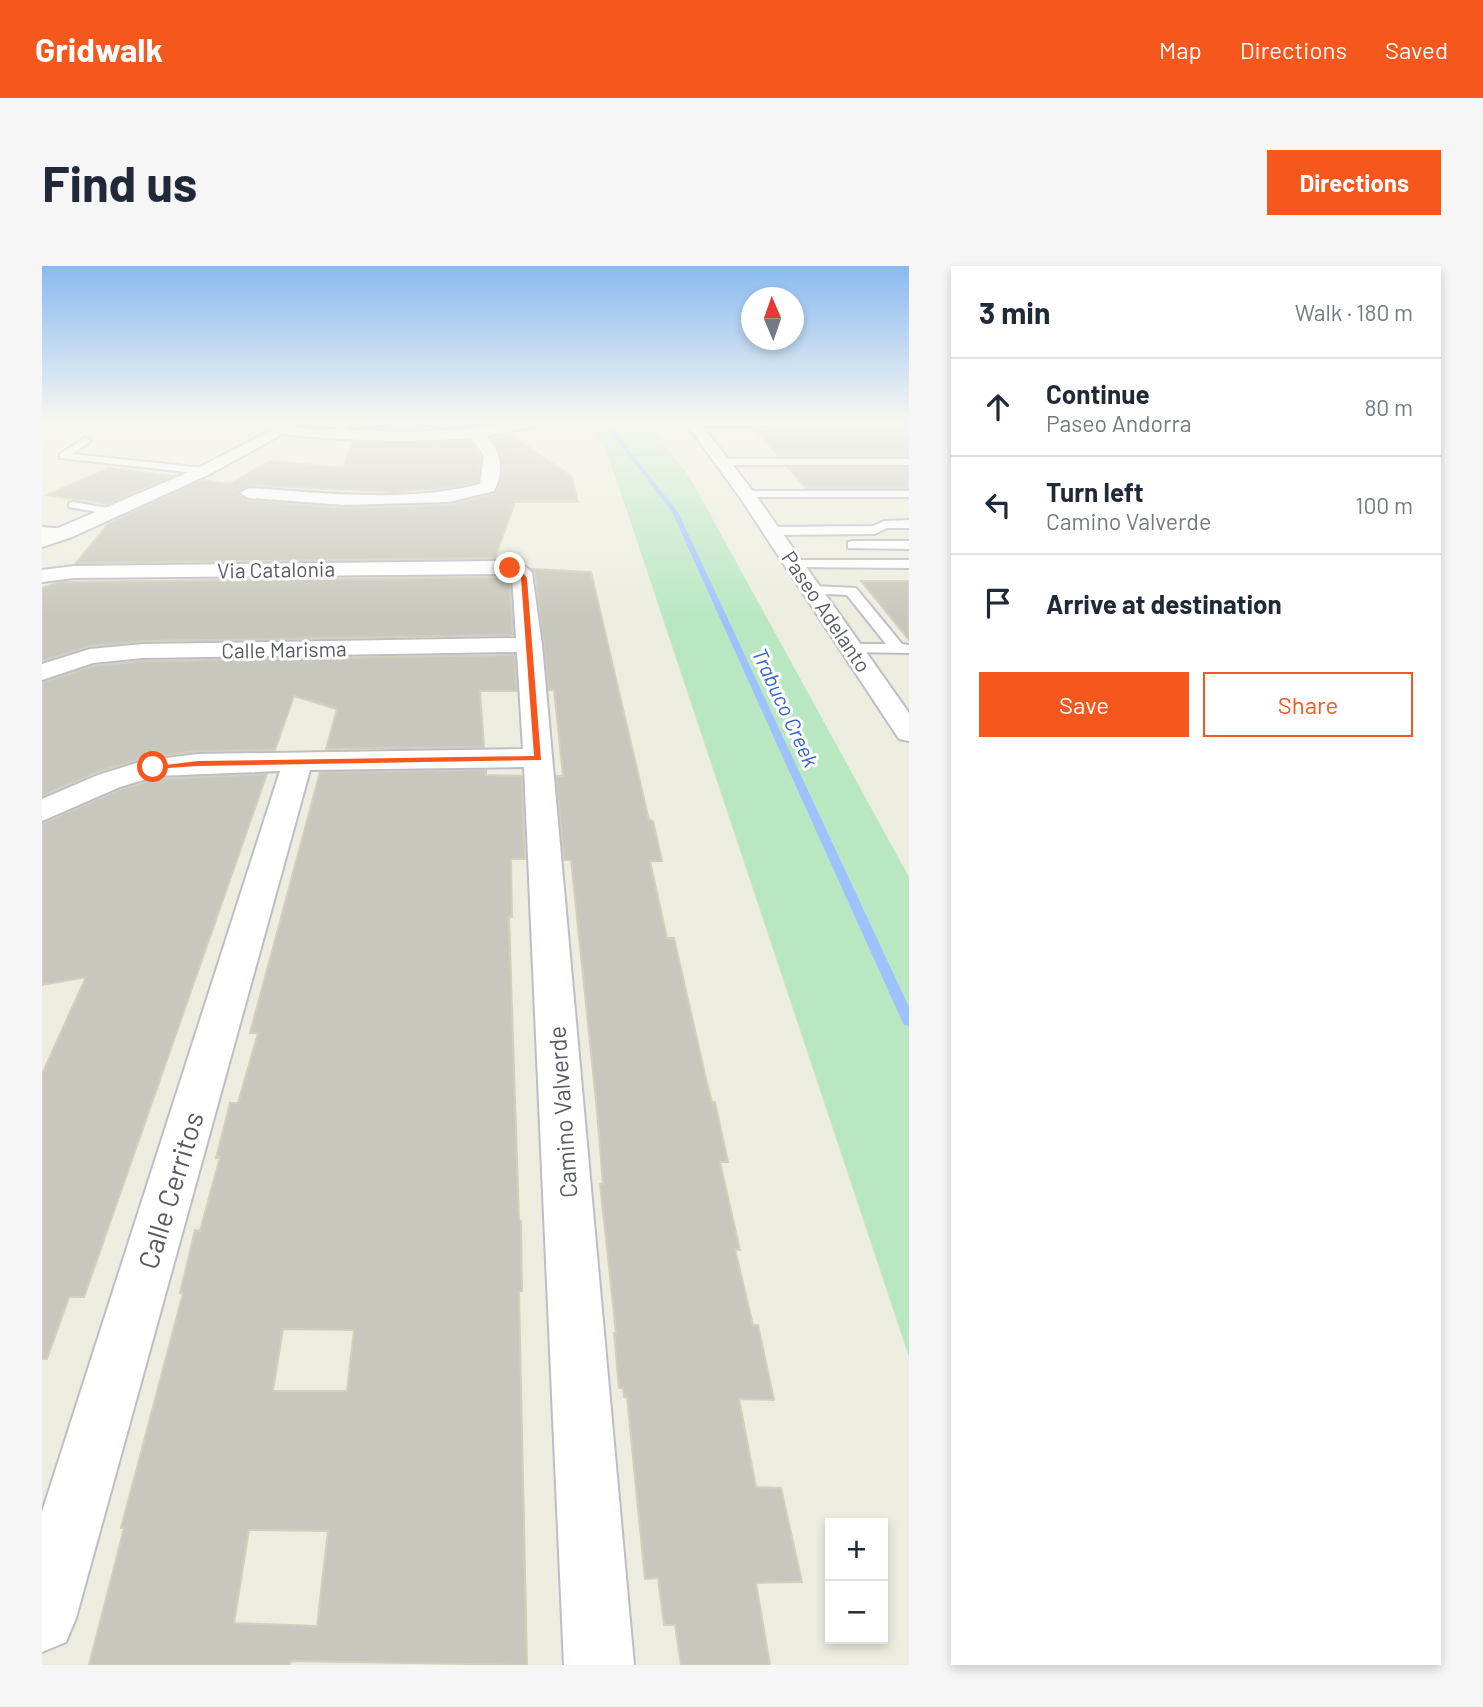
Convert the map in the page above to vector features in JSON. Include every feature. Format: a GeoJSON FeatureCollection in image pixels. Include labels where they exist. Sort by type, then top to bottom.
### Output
{"type":"FeatureCollection","features":[{"type":"Feature","properties":{"kind":"street"},"geometry":{"type":"LineString","coordinates":[[42,541],[166,488]]}},
{"type":"Feature","properties":{"kind":"street"},"geometry":{"type":"LineString","coordinates":[[249,492],[345,500],[449,497],[483,488]]}},
{"type":"Feature","properties":{"kind":"street","name":"Paseo Adelanto"},"geometry":{"type":"LineString","coordinates":[[742,488],[785,546],[909,733]]}},
{"type":"Feature","properties":{"kind":"street","name":"Via Catalonia"},"geometry":{"type":"LineString","coordinates":[[42,576],[74,572],[510,568]]}},
{"type":"Feature","properties":{"kind":"street","name":"Camino Valverde"},"geometry":{"type":"LineString","coordinates":[[510,568],[518,570],[524,578],[530,645],[599,1665]]}},
{"type":"Feature","properties":{"kind":"street","name":"Calle Marisma"},"geometry":{"type":"LineString","coordinates":[[42,672],[90,656],[118,653],[530,645]]}},
{"type":"Feature","properties":{"kind":"street"},"geometry":{"type":"LineString","coordinates":[[42,811],[109,780],[153,767],[298,761],[538,758]]}},
{"type":"Feature","properties":{"kind":"street","name":"Calle Cerritos"},"geometry":{"type":"LineString","coordinates":[[42,1619],[298,761]]}},
{"type":"Feature","properties":{"kind":"lane"},"geometry":{"type":"LineString","coordinates":[[746,494],[909,494]]}},
{"type":"Feature","properties":{"kind":"lane"},"geometry":{"type":"LineString","coordinates":[[73,505],[114,512]]}},
{"type":"Feature","properties":{"kind":"lane"},"geometry":{"type":"LineString","coordinates":[[785,546],[875,530],[884,525],[909,524]]}},
{"type":"Feature","properties":{"kind":"lane"},"geometry":{"type":"LineString","coordinates":[[42,531],[65,533]]}},
{"type":"Feature","properties":{"kind":"lane"},"geometry":{"type":"LineString","coordinates":[[835,545],[909,545]]}},
{"type":"Feature","properties":{"kind":"lane"},"geometry":{"type":"LineString","coordinates":[[785,546],[909,564]]}},
{"type":"Feature","properties":{"kind":"lane"},"geometry":{"type":"LineString","coordinates":[[812,590],[851,591],[903,649]]}},
{"type":"Feature","properties":{"kind":"lane"},"geometry":{"type":"LineString","coordinates":[[852,649],[903,649]]}},
{"type":"Feature","properties":{"kind":"green space"},"geometry":{"type":"Polygon","coordinates":[[[619,488],[696,488],[909,877],[909,1357],[619,488]]]}},
{"type":"Feature","properties":{"kind":"building"},"geometry":{"type":"Polygon","coordinates":[[[62,488],[143,488],[107,504],[47,495],[62,488]]]}},
{"type":"Feature","properties":{"kind":"building"},"geometry":{"type":"Polygon","coordinates":[[[184,488],[245,488],[238,494],[249,501],[345,508],[449,505],[495,494],[498,488],[575,488],[578,502],[515,502],[495,558],[76,563],[108,524],[184,488]]]}},
{"type":"Feature","properties":{"kind":"building"},"geometry":{"type":"Polygon","coordinates":[[[317,488],[437,488],[394,492],[317,488]]]}},
{"type":"Feature","properties":{"kind":"building"},"geometry":{"type":"Polygon","coordinates":[[[532,569],[591,572],[649,820],[653,821],[662,861],[650,861],[667,938],[674,938],[707,1083],[712,1102],[715,1102],[728,1162],[720,1162],[740,1250],[735,1249],[753,1325],[758,1325],[774,1400],[739,1399],[756,1487],[781,1488],[802,1582],[756,1583],[770,1665],[681,1665],[675,1625],[664,1625],[658,1578],[645,1579],[627,1397],[624,1397],[623,1388],[619,1388],[616,1333],[600,1184],[603,1184],[596,1101],[571,860],[564,860],[556,776],[563,776],[554,690],[549,690],[535,573],[532,569]]]}},
{"type":"Feature","properties":{"kind":"building"},"geometry":{"type":"Polygon","coordinates":[[[509,578],[513,635],[143,641],[90,646],[42,661],[42,588],[60,582],[509,578]]]}},
{"type":"Feature","properties":{"kind":"building"},"geometry":{"type":"Polygon","coordinates":[[[861,581],[909,581],[909,640],[861,581]]]}},
{"type":"Feature","properties":{"kind":"building"},"geometry":{"type":"Polygon","coordinates":[[[515,655],[517,691],[480,691],[484,747],[326,749],[337,709],[294,696],[275,750],[198,751],[143,758],[97,772],[42,796],[42,682],[94,666],[143,661],[515,655]]]}},
{"type":"Feature","properties":{"kind":"building"},"geometry":{"type":"Polygon","coordinates":[[[486,770],[486,775],[522,776],[525,859],[511,859],[512,917],[509,917],[521,1221],[522,1291],[519,1291],[527,1665],[291,1661],[290,1665],[89,1665],[124,1528],[121,1528],[183,1293],[180,1293],[195,1230],[200,1231],[220,1157],[216,1158],[230,1103],[238,1103],[258,1033],[250,1033],[320,772],[486,770]],[[283,1329],[273,1391],[347,1391],[354,1330],[283,1329]],[[249,1530],[234,1623],[317,1626],[328,1531],[249,1530]]]}},
{"type":"Feature","properties":{"kind":"building"},"geometry":{"type":"Polygon","coordinates":[[[267,774],[84,1297],[69,1297],[47,1359],[42,1359],[42,1074],[86,977],[42,985],[42,823],[121,789],[156,779],[267,774]]]}},
{"type":"Feature","properties":{"kind":"waterway","name":"Trabuco Creek"},"geometry":{"type":"LineString","coordinates":[[657,488],[675,512],[909,1021]]}},
{"type":"Feature","properties":{"kind":"route"},"geometry":{"type":"LineString","coordinates":[[153,767],[198,763],[538,758],[524,578],[518,570],[510,568]]}}]}
